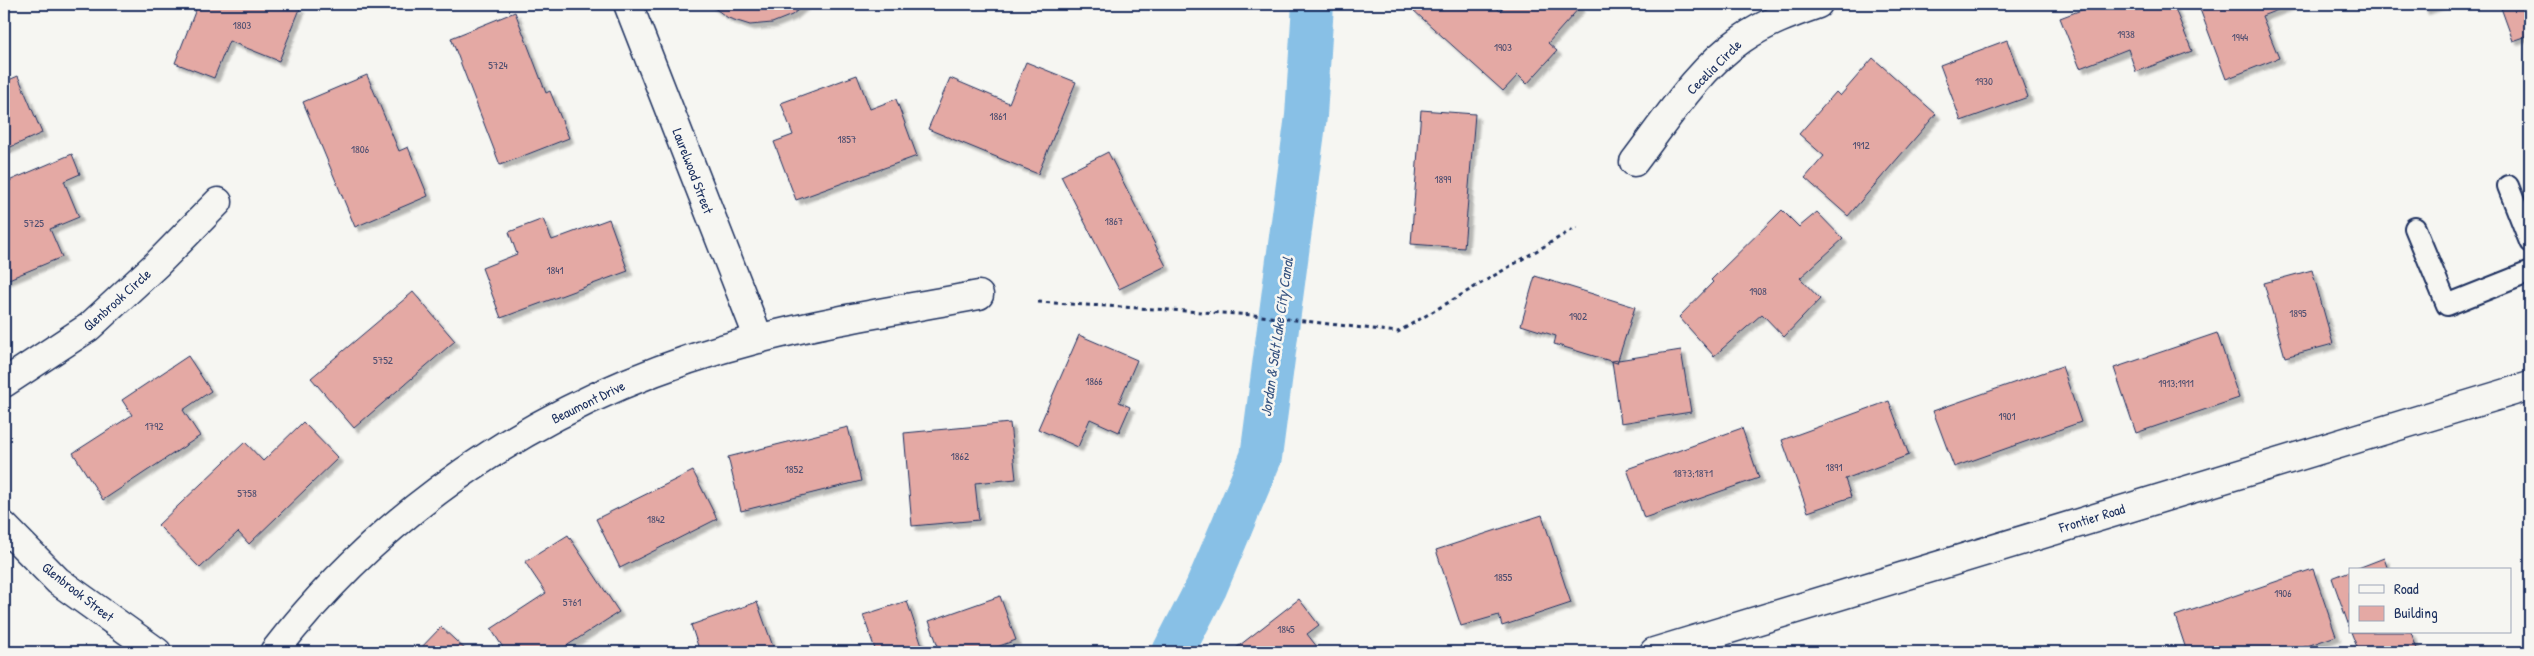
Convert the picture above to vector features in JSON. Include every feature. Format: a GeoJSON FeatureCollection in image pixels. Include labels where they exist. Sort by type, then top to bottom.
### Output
{"type":"FeatureCollection","features":[{"type":"Feature","properties":{"kind":"street","name":"Laurelwood Street"},"geometry":{"type":"LineString","coordinates":[[628,4],[758,339]]}},
{"type":"Feature","properties":{"kind":"street","name":"Cecelia Circle"},"geometry":{"type":"LineString","coordinates":[[1634,162],[1693,86],[1724,53],[1762,27],[1818,4]]}},
{"type":"Feature","properties":{"kind":"street","name":"Glenbrook Circle"},"geometry":{"type":"LineString","coordinates":[[4,383],[89,327],[157,264],[218,202]]}},
{"type":"Feature","properties":{"kind":"street","name":"Beaumont Drive"},"geometry":{"type":"LineString","coordinates":[[274,652],[305,612],[385,531],[454,478],[520,435],[616,387],[683,362],[758,339],[978,295]]}},
{"type":"Feature","properties":{"kind":"street","name":"Frontier Road"},"geometry":{"type":"LineString","coordinates":[[1654,652],[2530,386]]}},
{"type":"Feature","properties":{"kind":"street","name":"Glenbrook Street"},"geometry":{"type":"LineString","coordinates":[[4,526],[58,580],[157,652]]}},
{"type":"Feature","properties":{"kind":"lane"},"geometry":{"type":"LineString","coordinates":[[2508,186],[2530,242]]}},
{"type":"Feature","properties":{"kind":"lane"},"geometry":{"type":"LineString","coordinates":[[2415,228],[2447,305],[2530,272]]}},
{"type":"Feature","properties":{"kind":"path"},"geometry":{"type":"LineString","coordinates":[[1038,302],[1253,315],[1398,332],[1577,227]]}},
{"type":"Feature","properties":{"kind":"building"},"geometry":{"type":"Polygon","coordinates":[[[198,4],[287,4],[300,9],[279,61],[229,41],[214,78],[175,63],[198,4]]]}},
{"type":"Feature","properties":{"kind":"building"},"geometry":{"type":"Polygon","coordinates":[[[709,4],[805,4],[792,15],[772,23],[750,25],[728,18],[709,4]]]}},
{"type":"Feature","properties":{"kind":"building"},"geometry":{"type":"Polygon","coordinates":[[[1419,4],[1492,4],[1500,11],[1506,4],[1511,6],[1513,4],[1576,4],[1580,7],[1548,43],[1557,51],[1527,84],[1518,75],[1503,91],[1413,10],[1419,4]]]}},
{"type":"Feature","properties":{"kind":"building"},"geometry":{"type":"Polygon","coordinates":[[[2097,4],[2173,4],[2192,51],[2136,72],[2128,49],[2080,68],[2060,18],[2097,4]]]}},
{"type":"Feature","properties":{"kind":"building"},"geometry":{"type":"Polygon","coordinates":[[[2198,4],[2293,4],[2262,16],[2279,58],[2226,79],[2198,4]]]}},
{"type":"Feature","properties":{"kind":"building"},"geometry":{"type":"Polygon","coordinates":[[[2422,4],[2441,4],[2424,10],[2422,4]]]}},
{"type":"Feature","properties":{"kind":"building"},"geometry":{"type":"Polygon","coordinates":[[[2530,4],[2530,35],[2513,41],[2500,5],[2530,4]]]}},
{"type":"Feature","properties":{"kind":"building"},"geometry":{"type":"Polygon","coordinates":[[[515,12],[546,93],[550,91],[569,138],[500,165],[451,38],[515,12]]]}},
{"type":"Feature","properties":{"kind":"building"},"geometry":{"type":"Polygon","coordinates":[[[2007,40],[2028,97],[1961,121],[1940,65],[2007,40]]]}},
{"type":"Feature","properties":{"kind":"building"},"geometry":{"type":"Polygon","coordinates":[[[1873,58],[1936,114],[1848,216],[1805,178],[1824,156],[1799,134],[1836,92],[1840,96],[1873,58]]]}},
{"type":"Feature","properties":{"kind":"building"},"geometry":{"type":"Polygon","coordinates":[[[1026,62],[1076,82],[1038,174],[928,129],[950,78],[1009,103],[1026,62]]]}},
{"type":"Feature","properties":{"kind":"building"},"geometry":{"type":"Polygon","coordinates":[[[367,75],[399,151],[408,147],[428,196],[355,227],[303,102],[367,75]]]}},
{"type":"Feature","properties":{"kind":"building"},"geometry":{"type":"Polygon","coordinates":[[[857,75],[870,109],[896,99],[917,156],[796,200],[774,142],[793,135],[781,103],[857,75]]]}},
{"type":"Feature","properties":{"kind":"building"},"geometry":{"type":"Polygon","coordinates":[[[18,76],[42,133],[4,150],[4,82],[18,76]]]}},
{"type":"Feature","properties":{"kind":"building"},"geometry":{"type":"Polygon","coordinates":[[[1421,110],[1475,114],[1464,248],[1411,244],[1421,110]]]}},
{"type":"Feature","properties":{"kind":"building"},"geometry":{"type":"Polygon","coordinates":[[[1108,152],[1166,266],[1119,289],[1061,176],[1108,152]]]}},
{"type":"Feature","properties":{"kind":"building"},"geometry":{"type":"Polygon","coordinates":[[[72,154],[80,174],[64,181],[79,217],[50,229],[62,257],[4,281],[4,183],[72,154]]]}},
{"type":"Feature","properties":{"kind":"building"},"geometry":{"type":"Polygon","coordinates":[[[1782,210],[1799,227],[1817,212],[1843,239],[1800,278],[1820,299],[1784,337],[1762,314],[1714,356],[1679,317],[1713,282],[1711,280],[1782,210]]]}},
{"type":"Feature","properties":{"kind":"building"},"geometry":{"type":"Polygon","coordinates":[[[543,219],[552,240],[609,219],[628,271],[501,318],[482,268],[517,254],[509,232],[543,219]]]}},
{"type":"Feature","properties":{"kind":"building"},"geometry":{"type":"Polygon","coordinates":[[[2312,270],[2333,344],[2285,357],[2264,283],[2312,270]]]}},
{"type":"Feature","properties":{"kind":"building"},"geometry":{"type":"Polygon","coordinates":[[[1535,276],[1635,307],[1617,363],[1554,344],[1556,336],[1521,325],[1535,276]]]}},
{"type":"Feature","properties":{"kind":"building"},"geometry":{"type":"Polygon","coordinates":[[[413,292],[455,341],[354,428],[311,378],[413,292]]]}},
{"type":"Feature","properties":{"kind":"building"},"geometry":{"type":"Polygon","coordinates":[[[2217,333],[2239,398],[2136,433],[2114,368],[2217,333]]]}},
{"type":"Feature","properties":{"kind":"building"},"geometry":{"type":"Polygon","coordinates":[[[1079,335],[1137,360],[1119,402],[1130,407],[1119,432],[1090,419],[1078,447],[1038,429],[1079,335]]]}},
{"type":"Feature","properties":{"kind":"building"},"geometry":{"type":"Polygon","coordinates":[[[1681,350],[1691,412],[1621,423],[1612,361],[1681,350]]]}},
{"type":"Feature","properties":{"kind":"building"},"geometry":{"type":"Polygon","coordinates":[[[188,356],[211,391],[183,410],[200,436],[103,500],[73,453],[132,415],[122,400],[188,356]]]}},
{"type":"Feature","properties":{"kind":"building"},"geometry":{"type":"Polygon","coordinates":[[[2062,366],[2081,422],[1954,467],[1933,411],[2062,366]]]}},
{"type":"Feature","properties":{"kind":"building"},"geometry":{"type":"Polygon","coordinates":[[[1889,401],[1909,455],[1845,479],[1851,497],[1808,512],[1782,440],[1889,401]]]}},
{"type":"Feature","properties":{"kind":"building"},"geometry":{"type":"Polygon","coordinates":[[[303,422],[338,458],[249,544],[238,532],[200,568],[158,525],[245,442],[263,461],[303,422]]]}},
{"type":"Feature","properties":{"kind":"building"},"geometry":{"type":"Polygon","coordinates":[[[1010,423],[1016,479],[975,483],[979,520],[912,526],[904,433],[1010,423]]]}},
{"type":"Feature","properties":{"kind":"building"},"geometry":{"type":"Polygon","coordinates":[[[848,427],[861,481],[741,511],[728,457],[848,427]]]}},
{"type":"Feature","properties":{"kind":"building"},"geometry":{"type":"Polygon","coordinates":[[[1742,428],[1759,478],[1644,518],[1627,469],[1742,428]]]}},
{"type":"Feature","properties":{"kind":"building"},"geometry":{"type":"Polygon","coordinates":[[[693,471],[717,519],[620,568],[596,519],[693,471]]]}},
{"type":"Feature","properties":{"kind":"building"},"geometry":{"type":"Polygon","coordinates":[[[1542,515],[1571,603],[1502,626],[1499,615],[1461,626],[1436,550],[1542,515]]]}},
{"type":"Feature","properties":{"kind":"building"},"geometry":{"type":"Polygon","coordinates":[[[568,535],[619,612],[557,652],[506,652],[491,629],[546,593],[525,562],[568,535]]]}},
{"type":"Feature","properties":{"kind":"building"},"geometry":{"type":"Polygon","coordinates":[[[2384,558],[2387,568],[2358,568],[2384,558]]]}},
{"type":"Feature","properties":{"kind":"building"},"geometry":{"type":"Polygon","coordinates":[[[2313,569],[2336,636],[2290,652],[2187,652],[2175,616],[2313,569]]]}},
{"type":"Feature","properties":{"kind":"building"},"geometry":{"type":"Polygon","coordinates":[[[2349,571],[2349,626],[2332,578],[2349,571]]]}},
{"type":"Feature","properties":{"kind":"building"},"geometry":{"type":"Polygon","coordinates":[[[1000,596],[1016,640],[983,652],[940,652],[929,621],[1000,596]]]}},
{"type":"Feature","properties":{"kind":"building"},"geometry":{"type":"Polygon","coordinates":[[[1299,599],[1319,625],[1307,634],[1321,652],[1231,652],[1299,599]]]}},
{"type":"Feature","properties":{"kind":"building"},"geometry":{"type":"Polygon","coordinates":[[[907,601],[924,652],[876,652],[863,615],[907,601]]]}},
{"type":"Feature","properties":{"kind":"building"},"geometry":{"type":"Polygon","coordinates":[[[757,602],[775,652],[722,652],[720,647],[700,652],[691,625],[757,602]]]}},
{"type":"Feature","properties":{"kind":"building"},"geometry":{"type":"Polygon","coordinates":[[[441,627],[468,652],[417,652],[441,627]]]}},
{"type":"Feature","properties":{"kind":"building"},"geometry":{"type":"Polygon","coordinates":[[[2352,634],[2412,634],[2418,652],[2359,652],[2352,634]]]}},
{"type":"Feature","properties":{"kind":"waterway","name":"Jordan & Salt Lake City Canal"},"geometry":{"type":"LineString","coordinates":[[1173,652],[1206,588],[1261,457],[1306,116],[1313,4]]}}]}
